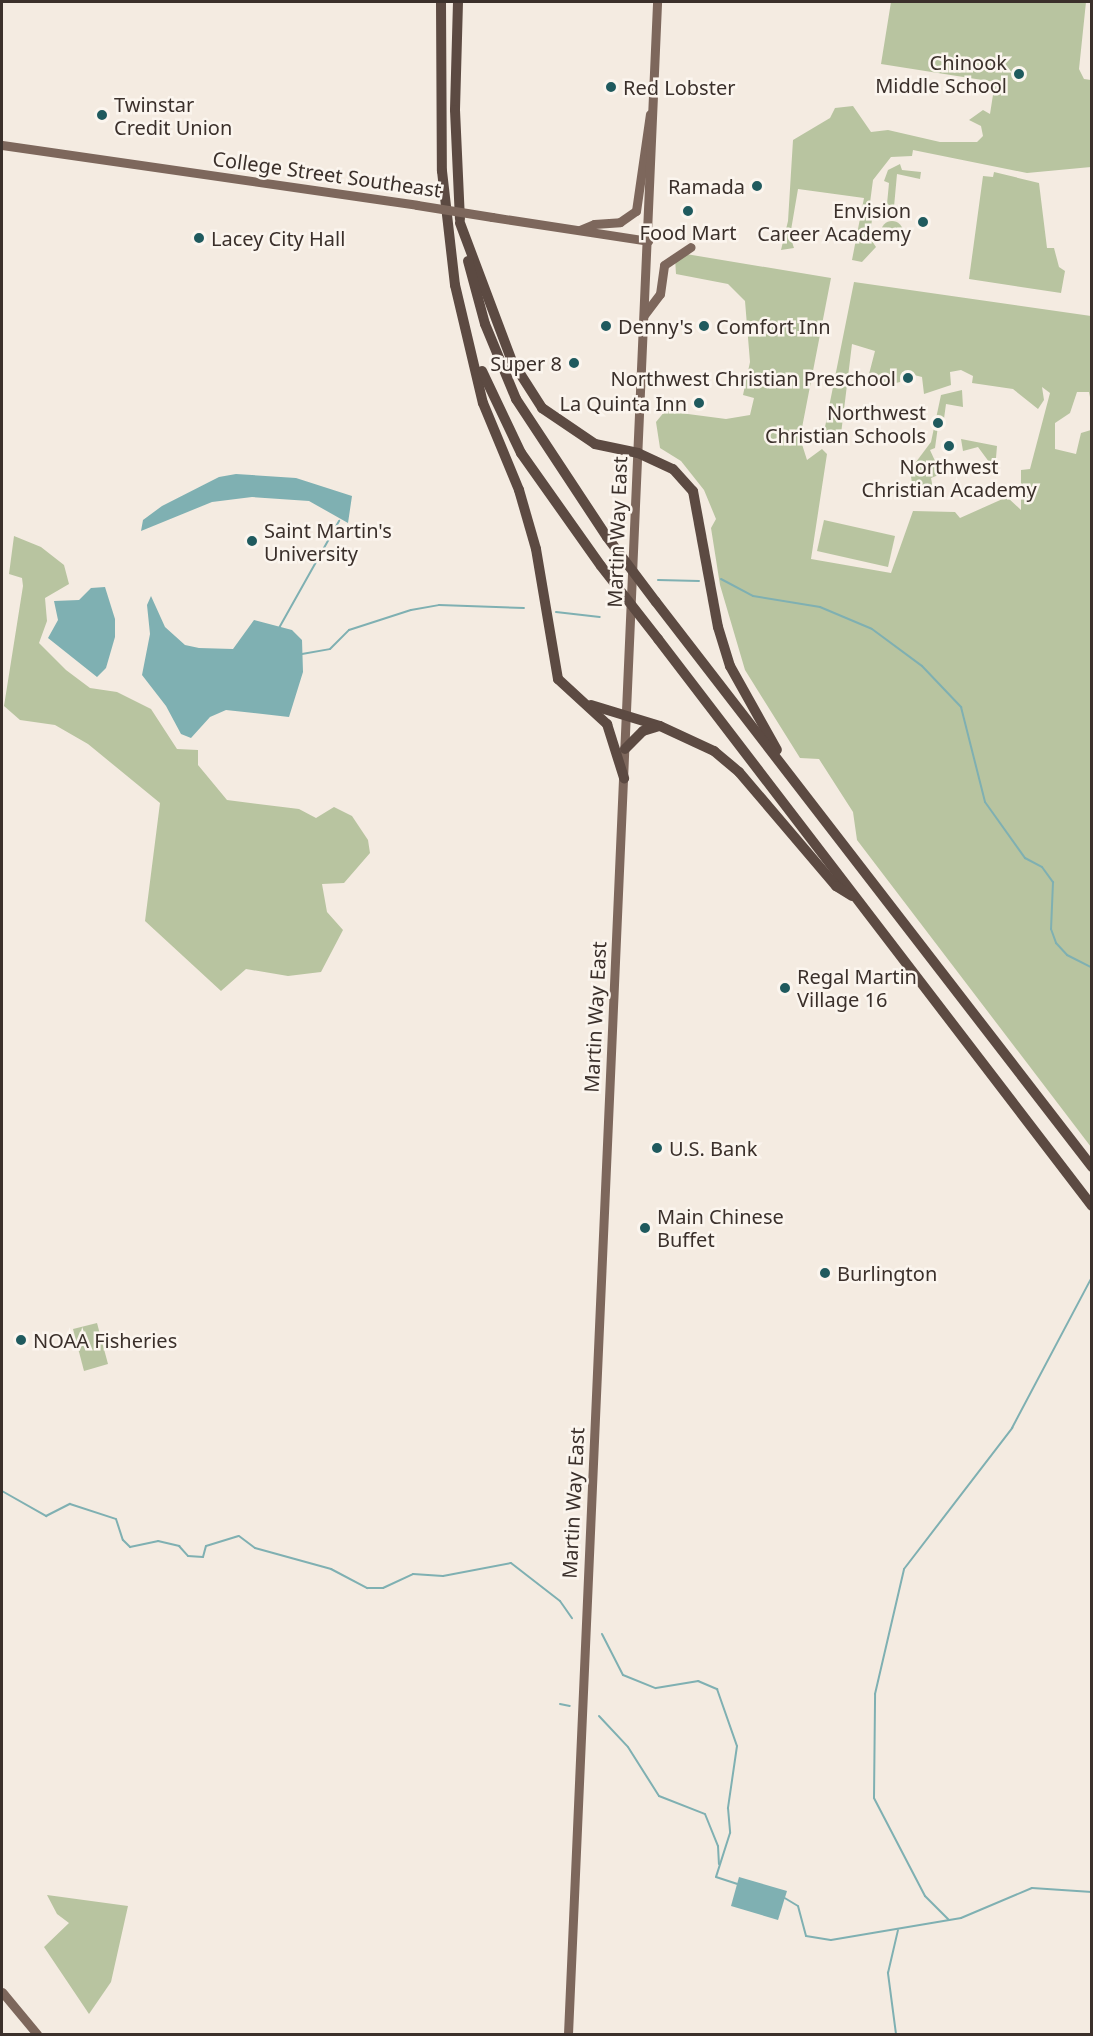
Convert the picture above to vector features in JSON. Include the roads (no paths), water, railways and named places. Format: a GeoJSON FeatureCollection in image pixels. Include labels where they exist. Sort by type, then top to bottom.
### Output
{"type":"FeatureCollection","features":[{"type":"Feature","properties":{"kind":"highway"},"geometry":{"type":"LineString","coordinates":[[441,2],[445,227],[483,403],[519,490],[536,549],[552,658],[558,679],[607,724],[624,778]]}},
{"type":"Feature","properties":{"kind":"highway"},"geometry":{"type":"LineString","coordinates":[[458,2],[455,111],[460,223],[485,324],[516,399],[607,537],[1092,1167]]}},
{"type":"Feature","properties":{"kind":"highway"},"geometry":{"type":"LineString","coordinates":[[460,223],[512,361],[542,408],[596,444],[638,453],[681,474],[693,491],[718,627],[730,666],[795,782]]}},
{"type":"Feature","properties":{"kind":"highway"},"geometry":{"type":"LineString","coordinates":[[469,340],[521,453],[601,566],[1092,1206]]}},
{"type":"Feature","properties":{"kind":"highway"},"geometry":{"type":"LineString","coordinates":[[582,703],[660,726],[714,751],[739,772],[836,886],[856,898]]}},
{"type":"Feature","properties":{"kind":"highway"},"geometry":{"type":"LineString","coordinates":[[625,749],[644,731],[660,726]]}},
{"type":"Feature","properties":{"kind":"main road","name":"Martin Way East"},"geometry":{"type":"LineString","coordinates":[[568,2034],[657,2]]}},
{"type":"Feature","properties":{"kind":"main road"},"geometry":{"type":"LineString","coordinates":[[580,230],[594,224],[620,222],[636,211],[644,129],[652,106]]}},
{"type":"Feature","properties":{"kind":"main road","name":"College Street Southeast"},"geometry":{"type":"LineString","coordinates":[[2,145],[648,241]]}},
{"type":"Feature","properties":{"kind":"main road"},"geometry":{"type":"LineString","coordinates":[[644,315],[660,294],[664,265],[691,248]]}},
{"type":"Feature","properties":{"kind":"main road"},"geometry":{"type":"LineString","coordinates":[[2,1992],[37,2034]]}},
{"type":"Feature","properties":{"kind":"water"},"geometry":{"type":"Polygon","coordinates":[[[236,474],[296,478],[352,496],[348,523],[309,501],[252,497],[212,502],[141,531],[143,520],[162,506],[219,477],[236,474]]]}},
{"type":"Feature","properties":{"kind":"water"},"geometry":{"type":"Polygon","coordinates":[[[105,587],[115,619],[115,637],[106,668],[97,677],[48,638],[58,620],[54,601],[79,600],[91,588],[105,587]]]}},
{"type":"Feature","properties":{"kind":"water"},"geometry":{"type":"Polygon","coordinates":[[[151,596],[165,627],[185,645],[199,648],[233,649],[254,620],[292,630],[302,640],[303,672],[289,717],[226,710],[210,717],[191,738],[181,734],[166,706],[142,675],[150,634],[147,605],[151,596]]]}},
{"type":"Feature","properties":{"kind":"water"},"geometry":{"type":"Polygon","coordinates":[[[739,1877],[787,1891],[778,1920],[731,1906],[739,1877]]]}},
{"type":"Feature","properties":{"kind":"waterway"},"geometry":{"type":"LineString","coordinates":[[279,628],[339,521]]}},
{"type":"Feature","properties":{"kind":"waterway"},"geometry":{"type":"LineString","coordinates":[[721,579],[753,596],[820,607],[872,629],[922,666],[961,707],[985,802],[1025,858],[1042,867],[1053,882],[1051,929],[1056,943],[1067,955],[1092,968]]}},
{"type":"Feature","properties":{"kind":"waterway"},"geometry":{"type":"LineString","coordinates":[[658,580],[699,581]]}},
{"type":"Feature","properties":{"kind":"waterway"},"geometry":{"type":"LineString","coordinates":[[302,654],[330,649],[349,630],[411,610],[439,605],[524,608]]}},
{"type":"Feature","properties":{"kind":"waterway"},"geometry":{"type":"LineString","coordinates":[[556,612],[600,617]]}},
{"type":"Feature","properties":{"kind":"waterway"},"geometry":{"type":"LineString","coordinates":[[949,1920],[925,1896],[874,1798],[875,1694],[904,1569],[1012,1428],[1092,1277]]}},
{"type":"Feature","properties":{"kind":"waterway"},"geometry":{"type":"LineString","coordinates":[[2,1491],[46,1516],[70,1504],[116,1519],[123,1540],[130,1547],[158,1541],[179,1546],[188,1556],[203,1557],[206,1546],[239,1536],[255,1548],[331,1569],[367,1588],[383,1588],[413,1574],[443,1576],[511,1563],[560,1601],[572,1618]]}},
{"type":"Feature","properties":{"kind":"waterway"},"geometry":{"type":"LineString","coordinates":[[602,1634],[623,1675],[656,1688],[698,1681],[717,1689],[737,1746],[728,1808],[730,1833],[716,1877],[740,1885]]}},
{"type":"Feature","properties":{"kind":"waterway"},"geometry":{"type":"LineString","coordinates":[[560,1704],[570,1706]]}},
{"type":"Feature","properties":{"kind":"waterway"},"geometry":{"type":"LineString","coordinates":[[599,1716],[628,1747],[659,1796],[705,1814],[718,1846],[719,1864]]}},
{"type":"Feature","properties":{"kind":"waterway"},"geometry":{"type":"LineString","coordinates":[[783,1897],[798,1906],[806,1936],[831,1940],[961,1918],[1032,1888],[1092,1892]]}},
{"type":"Feature","properties":{"kind":"waterway"},"geometry":{"type":"LineString","coordinates":[[896,2034],[888,1973],[898,1930]]}},
{"type":"Feature","properties":{"kind":"place","name":"Chinook Middle School"},"geometry":{"type":"Point","coordinates":[1019,74]}},
{"type":"Feature","properties":{"kind":"place","name":"Red Lobster"},"geometry":{"type":"Point","coordinates":[611,87]}},
{"type":"Feature","properties":{"kind":"place","name":"Twinstar Credit Union"},"geometry":{"type":"Point","coordinates":[102,115]}},
{"type":"Feature","properties":{"kind":"place","name":"Ramada"},"geometry":{"type":"Point","coordinates":[757,186]}},
{"type":"Feature","properties":{"kind":"place","name":"Food Mart"},"geometry":{"type":"Point","coordinates":[688,211]}},
{"type":"Feature","properties":{"kind":"place","name":"Envision Career Academy"},"geometry":{"type":"Point","coordinates":[923,222]}},
{"type":"Feature","properties":{"kind":"place","name":"Lacey City Hall"},"geometry":{"type":"Point","coordinates":[199,238]}},
{"type":"Feature","properties":{"kind":"place","name":"Denny's"},"geometry":{"type":"Point","coordinates":[606,326]}},
{"type":"Feature","properties":{"kind":"place","name":"Comfort Inn"},"geometry":{"type":"Point","coordinates":[704,326]}},
{"type":"Feature","properties":{"kind":"place","name":"Super 8"},"geometry":{"type":"Point","coordinates":[574,363]}},
{"type":"Feature","properties":{"kind":"place","name":"Northwest Christian Preschool"},"geometry":{"type":"Point","coordinates":[908,378]}},
{"type":"Feature","properties":{"kind":"place","name":"La Quinta Inn"},"geometry":{"type":"Point","coordinates":[699,403]}},
{"type":"Feature","properties":{"kind":"place","name":"Northwest Christian Schools"},"geometry":{"type":"Point","coordinates":[938,423]}},
{"type":"Feature","properties":{"kind":"place","name":"Northwest Christian Academy"},"geometry":{"type":"Point","coordinates":[949,446]}},
{"type":"Feature","properties":{"kind":"place","name":"Saint Martin's University"},"geometry":{"type":"Point","coordinates":[252,541]}},
{"type":"Feature","properties":{"kind":"place","name":"Regal Martin Village 16"},"geometry":{"type":"Point","coordinates":[785,988]}},
{"type":"Feature","properties":{"kind":"place","name":"U.S. Bank"},"geometry":{"type":"Point","coordinates":[657,1148]}},
{"type":"Feature","properties":{"kind":"place","name":"Main Chinese Buffet"},"geometry":{"type":"Point","coordinates":[645,1228]}},
{"type":"Feature","properties":{"kind":"place","name":"Burlington"},"geometry":{"type":"Point","coordinates":[825,1273]}},
{"type":"Feature","properties":{"kind":"place","name":"NOAA Fisheries"},"geometry":{"type":"Point","coordinates":[21,1340]}}]}
